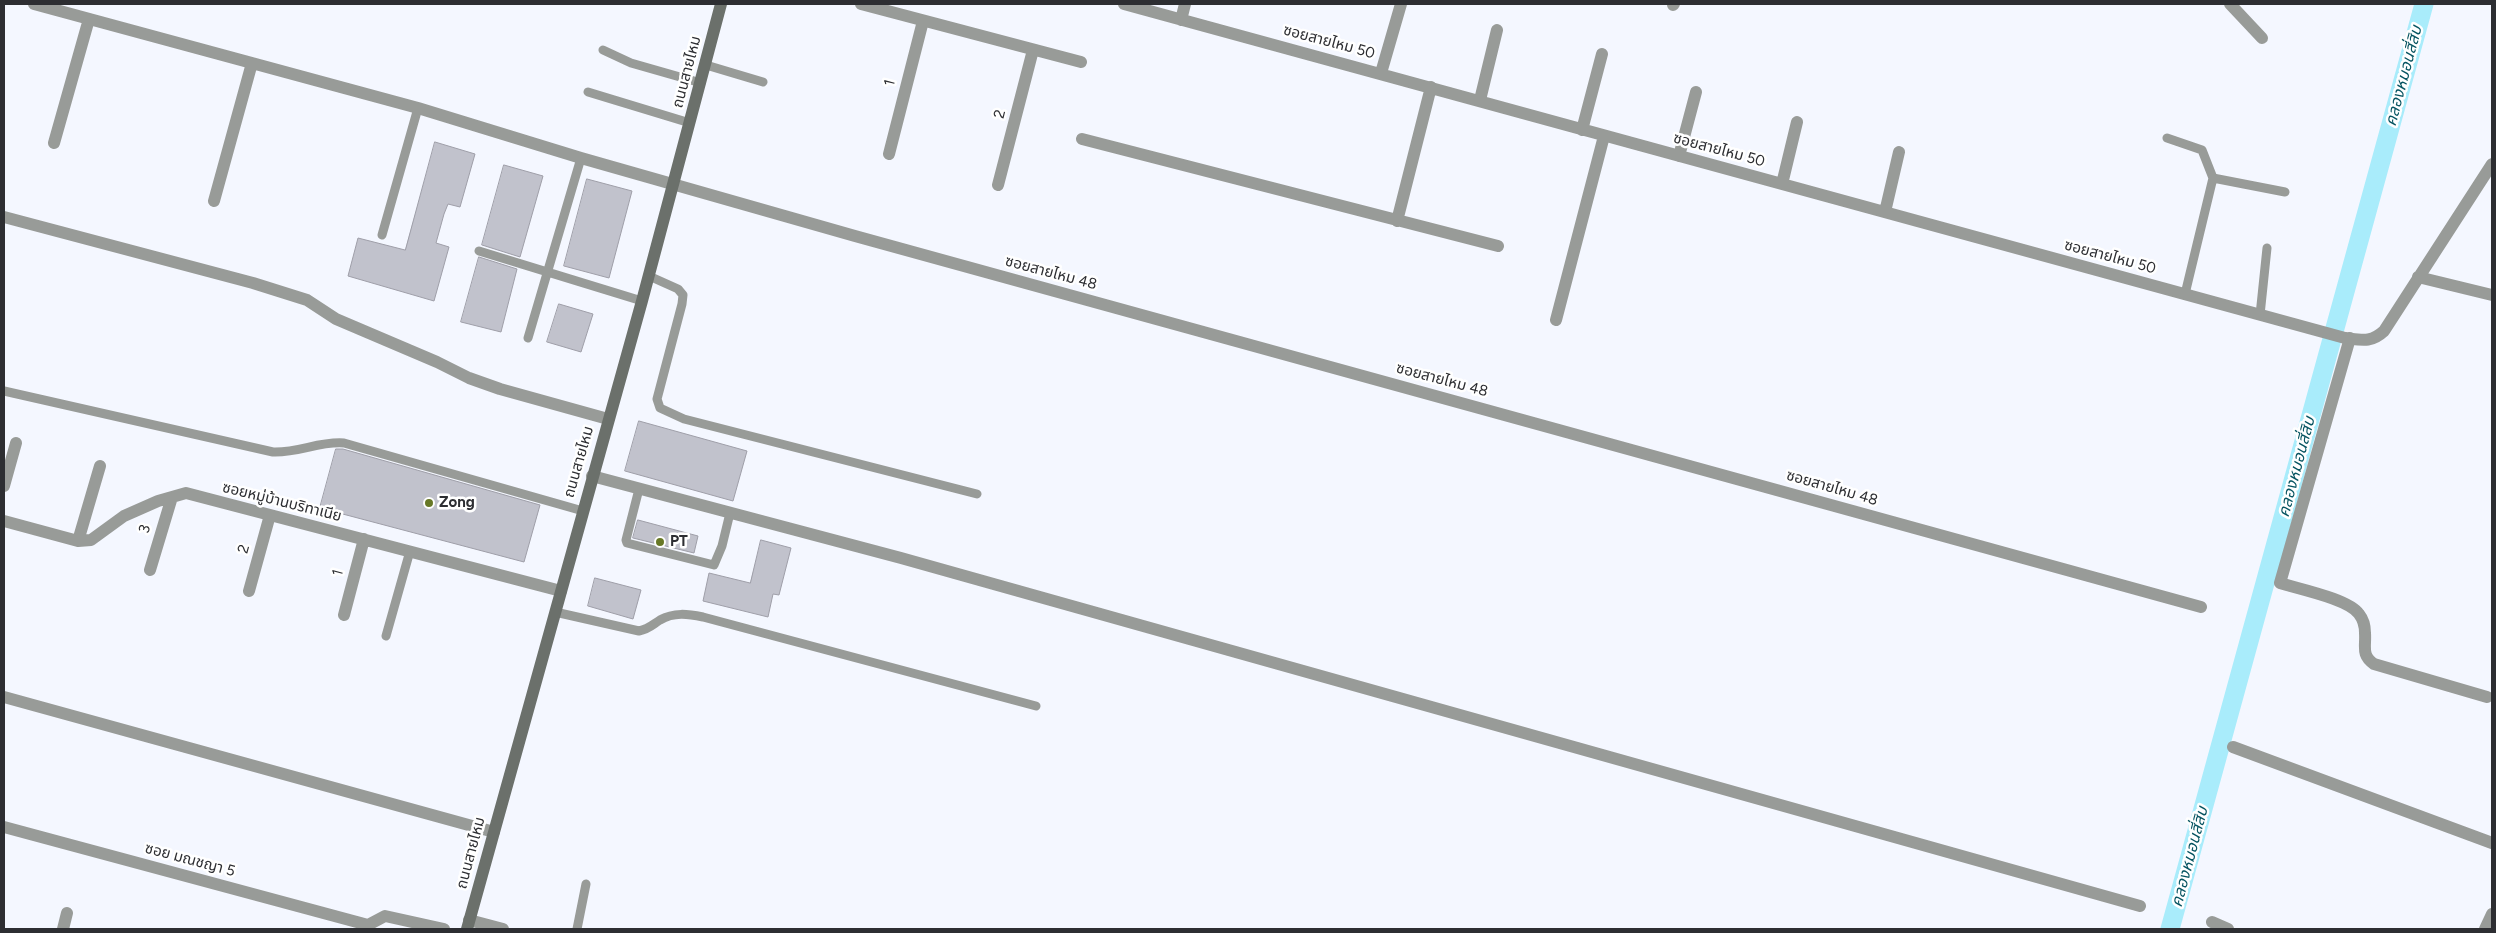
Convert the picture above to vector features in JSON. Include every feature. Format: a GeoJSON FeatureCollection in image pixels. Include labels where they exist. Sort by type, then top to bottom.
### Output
{"type":"FeatureCollection","features":[{"type":"Feature","properties":{"kind":"main road","name":"ถนนสายไหม"},"geometry":{"type":"LineString","coordinates":[[468,924],[642,301],[706,65],[720,4]]}},
{"type":"Feature","properties":{"kind":"street","name":"ซอยสายไหม 48"},"geometry":{"type":"LineString","coordinates":[[34,4],[418,108],[673,185],[2202,607]]}},
{"type":"Feature","properties":{"kind":"street"},"geometry":{"type":"LineString","coordinates":[[861,4],[1081,62]]}},
{"type":"Feature","properties":{"kind":"street","name":"ซอยสายไหม 50"},"geometry":{"type":"LineString","coordinates":[[1124,4],[1382,73],[1582,130],[2260,315],[2347,338],[2368,341],[2376,338],[2384,331],[2492,164]]}},
{"type":"Feature","properties":{"kind":"street"},"geometry":{"type":"LineString","coordinates":[[1181,20],[1185,4]]}},
{"type":"Feature","properties":{"kind":"street"},"geometry":{"type":"LineString","coordinates":[[1382,73],[1401,4]]}},
{"type":"Feature","properties":{"kind":"street"},"geometry":{"type":"LineString","coordinates":[[2230,4],[2262,38]]}},
{"type":"Feature","properties":{"kind":"street"},"geometry":{"type":"LineString","coordinates":[[54,143],[89,19]]}},
{"type":"Feature","properties":{"kind":"street","name":"1"},"geometry":{"type":"LineString","coordinates":[[889,154],[923,21]]}},
{"type":"Feature","properties":{"kind":"street"},"geometry":{"type":"LineString","coordinates":[[1480,100],[1497,30]]}},
{"type":"Feature","properties":{"kind":"street","name":"2"},"geometry":{"type":"LineString","coordinates":[[998,186],[1033,50]]}},
{"type":"Feature","properties":{"kind":"street"},"geometry":{"type":"LineString","coordinates":[[1582,130],[1602,54]]}},
{"type":"Feature","properties":{"kind":"street"},"geometry":{"type":"LineString","coordinates":[[214,201],[252,63]]}},
{"type":"Feature","properties":{"kind":"street"},"geometry":{"type":"LineString","coordinates":[[1397,221],[1431,87]]}},
{"type":"Feature","properties":{"kind":"street"},"geometry":{"type":"LineString","coordinates":[[1679,156],[1696,92]]}},
{"type":"Feature","properties":{"kind":"street"},"geometry":{"type":"LineString","coordinates":[[1782,184],[1798,122]]}},
{"type":"Feature","properties":{"kind":"street"},"geometry":{"type":"LineString","coordinates":[[1556,320],[1604,136]]}},
{"type":"Feature","properties":{"kind":"street"},"geometry":{"type":"LineString","coordinates":[[1082,139],[1498,246]]}},
{"type":"Feature","properties":{"kind":"street"},"geometry":{"type":"LineString","coordinates":[[1885,212],[1899,152]]}},
{"type":"Feature","properties":{"kind":"street"},"geometry":{"type":"LineString","coordinates":[[4,217],[253,283],[307,300],[336,319],[437,362],[469,378],[500,389],[608,419]]}},
{"type":"Feature","properties":{"kind":"street"},"geometry":{"type":"LineString","coordinates":[[2418,277],[2492,295]]}},
{"type":"Feature","properties":{"kind":"street"},"geometry":{"type":"LineString","coordinates":[[2347,338],[2280,583],[2349,605],[2359,614],[2365,634],[2364,651],[2367,659],[2374,664],[2488,697]]}},
{"type":"Feature","properties":{"kind":"street"},"geometry":{"type":"LineString","coordinates":[[4,486],[16,443]]}},
{"type":"Feature","properties":{"kind":"street"},"geometry":{"type":"LineString","coordinates":[[4,521],[78,541],[100,466]]}},
{"type":"Feature","properties":{"kind":"street"},"geometry":{"type":"LineString","coordinates":[[592,476],[901,558],[2140,906]]}},
{"type":"Feature","properties":{"kind":"street","name":"ซอยหมู่บ้านบริทาเนีย"},"geometry":{"type":"LineString","coordinates":[[78,541],[91,540],[124,516],[186,493],[561,591]]}},
{"type":"Feature","properties":{"kind":"street","name":"3"},"geometry":{"type":"LineString","coordinates":[[150,570],[172,497]]}},
{"type":"Feature","properties":{"kind":"street","name":"2"},"geometry":{"type":"LineString","coordinates":[[249,591],[270,516]]}},
{"type":"Feature","properties":{"kind":"street","name":"1"},"geometry":{"type":"LineString","coordinates":[[344,615],[364,540]]}},
{"type":"Feature","properties":{"kind":"street"},"geometry":{"type":"LineString","coordinates":[[4,697],[494,832]]}},
{"type":"Feature","properties":{"kind":"street"},"geometry":{"type":"LineString","coordinates":[[2233,747],[2492,844]]}},
{"type":"Feature","properties":{"kind":"street","name":"ซอย มณชญา 5"},"geometry":{"type":"LineString","coordinates":[[4,827],[370,927]]}},
{"type":"Feature","properties":{"kind":"street"},"geometry":{"type":"LineString","coordinates":[[63,929],[67,913]]}},
{"type":"Feature","properties":{"kind":"street"},"geometry":{"type":"LineString","coordinates":[[2485,929],[2492,914]]}},
{"type":"Feature","properties":{"kind":"street"},"geometry":{"type":"LineString","coordinates":[[370,927],[385,916],[444,929]]}},
{"type":"Feature","properties":{"kind":"street"},"geometry":{"type":"LineString","coordinates":[[2212,922],[2228,929]]}},
{"type":"Feature","properties":{"kind":"street"},"geometry":{"type":"LineString","coordinates":[[468,924],[503,929]]}},
{"type":"Feature","properties":{"kind":"lane"},"geometry":{"type":"LineString","coordinates":[[603,50],[631,62],[701,83]]}},
{"type":"Feature","properties":{"kind":"lane"},"geometry":{"type":"LineString","coordinates":[[706,65],[763,82]]}},
{"type":"Feature","properties":{"kind":"lane"},"geometry":{"type":"LineString","coordinates":[[588,92],[690,123]]}},
{"type":"Feature","properties":{"kind":"lane"},"geometry":{"type":"LineString","coordinates":[[382,235],[418,108]]}},
{"type":"Feature","properties":{"kind":"lane"},"geometry":{"type":"LineString","coordinates":[[2167,138],[2202,150],[2213,178],[2185,294]]}},
{"type":"Feature","properties":{"kind":"lane"},"geometry":{"type":"LineString","coordinates":[[528,338],[581,158]]}},
{"type":"Feature","properties":{"kind":"lane"},"geometry":{"type":"LineString","coordinates":[[2213,178],[2285,192]]}},
{"type":"Feature","properties":{"kind":"lane"},"geometry":{"type":"LineString","coordinates":[[2260,315],[2267,248]]}},
{"type":"Feature","properties":{"kind":"lane"},"geometry":{"type":"LineString","coordinates":[[479,251],[642,301]]}},
{"type":"Feature","properties":{"kind":"lane"},"geometry":{"type":"LineString","coordinates":[[648,276],[678,289],[683,295],[657,399],[660,408],[684,419],[977,494]]}},
{"type":"Feature","properties":{"kind":"lane"},"geometry":{"type":"LineString","coordinates":[[4,391],[273,452],[292,452],[326,442],[344,443],[583,511]]}},
{"type":"Feature","properties":{"kind":"lane"},"geometry":{"type":"LineString","coordinates":[[640,489],[626,540],[627,543],[649,550],[714,565],[722,546],[730,513]]}},
{"type":"Feature","properties":{"kind":"lane"},"geometry":{"type":"LineString","coordinates":[[386,636],[410,551]]}},
{"type":"Feature","properties":{"kind":"lane"},"geometry":{"type":"LineString","coordinates":[[555,612],[639,631],[649,629],[660,620],[673,614],[703,617],[1036,706]]}},
{"type":"Feature","properties":{"kind":"lane"},"geometry":{"type":"LineString","coordinates":[[577,929],[586,884]]}},
{"type":"Feature","properties":{"kind":"building"},"geometry":{"type":"Polygon","coordinates":[[[435,142],[475,154],[460,207],[448,204],[444,214],[436,243],[449,247],[434,301],[348,276],[358,238],[405,250],[435,142]]]}},
{"type":"Feature","properties":{"kind":"building"},"geometry":{"type":"Polygon","coordinates":[[[504,165],[543,176],[520,257],[482,245],[504,165]]]}},
{"type":"Feature","properties":{"kind":"building"},"geometry":{"type":"Polygon","coordinates":[[[587,179],[632,191],[609,278],[564,266],[587,179]]]}},
{"type":"Feature","properties":{"kind":"building"},"geometry":{"type":"Polygon","coordinates":[[[479,257],[517,269],[501,332],[461,322],[479,257]]]}},
{"type":"Feature","properties":{"kind":"building"},"geometry":{"type":"Polygon","coordinates":[[[559,304],[593,314],[581,352],[547,342],[559,304]]]}},
{"type":"Feature","properties":{"kind":"building"},"geometry":{"type":"Polygon","coordinates":[[[639,421],[747,451],[733,501],[625,471],[639,421]]]}},
{"type":"Feature","properties":{"kind":"building"},"geometry":{"type":"Polygon","coordinates":[[[336,449],[343,449],[540,505],[524,562],[320,508],[336,449]]]}},
{"type":"Feature","properties":{"kind":"building"},"geometry":{"type":"Polygon","coordinates":[[[638,520],[698,536],[694,553],[633,538],[638,520]]]}},
{"type":"Feature","properties":{"kind":"building"},"geometry":{"type":"Polygon","coordinates":[[[761,540],[791,548],[779,595],[773,594],[768,617],[703,601],[709,573],[750,583],[761,540]]]}},
{"type":"Feature","properties":{"kind":"building"},"geometry":{"type":"Polygon","coordinates":[[[595,578],[641,590],[633,619],[588,606],[595,578]]]}},
{"type":"Feature","properties":{"kind":"waterway","name":"คลองหมอนสี่สิบ"},"geometry":{"type":"LineString","coordinates":[[2170,929],[2424,4]]}},
{"type":"Feature","properties":{"kind":"place","name":"Zong"},"geometry":{"type":"Point","coordinates":[429,503]}},
{"type":"Feature","properties":{"kind":"place","name":"PT"},"geometry":{"type":"Point","coordinates":[660,542]}}]}
